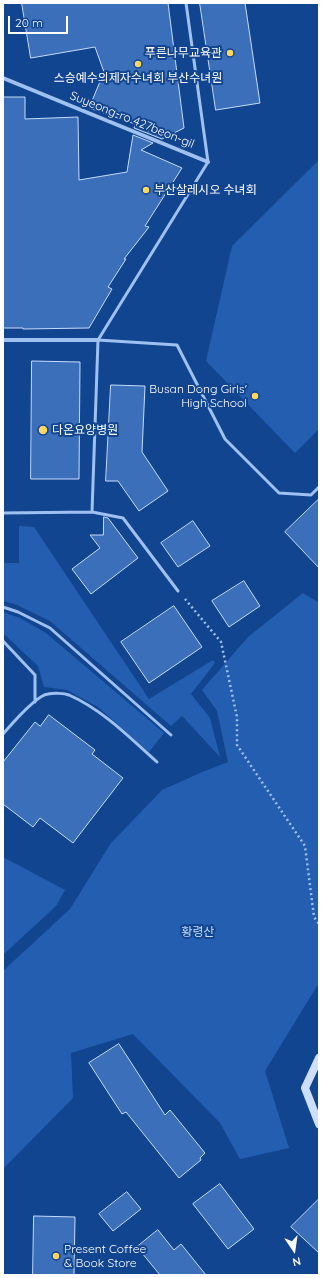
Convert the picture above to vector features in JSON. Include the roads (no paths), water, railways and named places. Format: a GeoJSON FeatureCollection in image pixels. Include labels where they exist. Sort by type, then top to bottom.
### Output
{"type":"FeatureCollection","features":[{"type":"Feature","properties":{"kind":"street","name":"Suyeong-ro 427beon-gil"},"geometry":{"type":"LineString","coordinates":[[3,78],[208,162]]}},
{"type":"Feature","properties":{"kind":"street"},"geometry":{"type":"LineString","coordinates":[[3,340],[98,340]]}},
{"type":"Feature","properties":{"kind":"street"},"geometry":{"type":"LineString","coordinates":[[319,1058],[305,1088],[319,1124]]}},
{"type":"Feature","properties":{"kind":"lane"},"geometry":{"type":"LineString","coordinates":[[92,512],[98,340],[208,162],[186,3]]}},
{"type":"Feature","properties":{"kind":"lane"},"geometry":{"type":"LineString","coordinates":[[98,340],[178,345],[225,439],[279,493],[311,495],[319,487]]}},
{"type":"Feature","properties":{"kind":"lane"},"geometry":{"type":"LineString","coordinates":[[3,512],[92,512],[123,518],[178,591]]}},
{"type":"Feature","properties":{"kind":"lane"},"geometry":{"type":"LineString","coordinates":[[3,607],[18,612],[50,628],[171,735]]}},
{"type":"Feature","properties":{"kind":"lane"},"geometry":{"type":"LineString","coordinates":[[3,641],[35,675],[35,702]]}},
{"type":"Feature","properties":{"kind":"lane"},"geometry":{"type":"LineString","coordinates":[[3,734],[35,702],[47,694],[68,695],[99,712],[157,762]]}},
{"type":"Feature","properties":{"kind":"place","name":"푸른나무교육관"},"geometry":{"type":"Point","coordinates":[230,53]}},
{"type":"Feature","properties":{"kind":"place","name":"스승예수의제자수녀회 부산수녀원"},"geometry":{"type":"Point","coordinates":[138,64]}},
{"type":"Feature","properties":{"kind":"place","name":"부산살레시오 수녀회"},"geometry":{"type":"Point","coordinates":[146,190]}},
{"type":"Feature","properties":{"kind":"place","name":"Busan Dong Girls' High School"},"geometry":{"type":"Point","coordinates":[255,396]}},
{"type":"Feature","properties":{"kind":"place","name":"다온요양병원"},"geometry":{"type":"Point","coordinates":[43,430]}},
{"type":"Feature","properties":{"kind":"place","name":"Present Coffee & Book Store"},"geometry":{"type":"Point","coordinates":[56,1256]}},
{"type":"Feature","properties":{"kind":"park label","name":"황령산"},"geometry":{"type":"Point","coordinates":[198,932]}}]}
